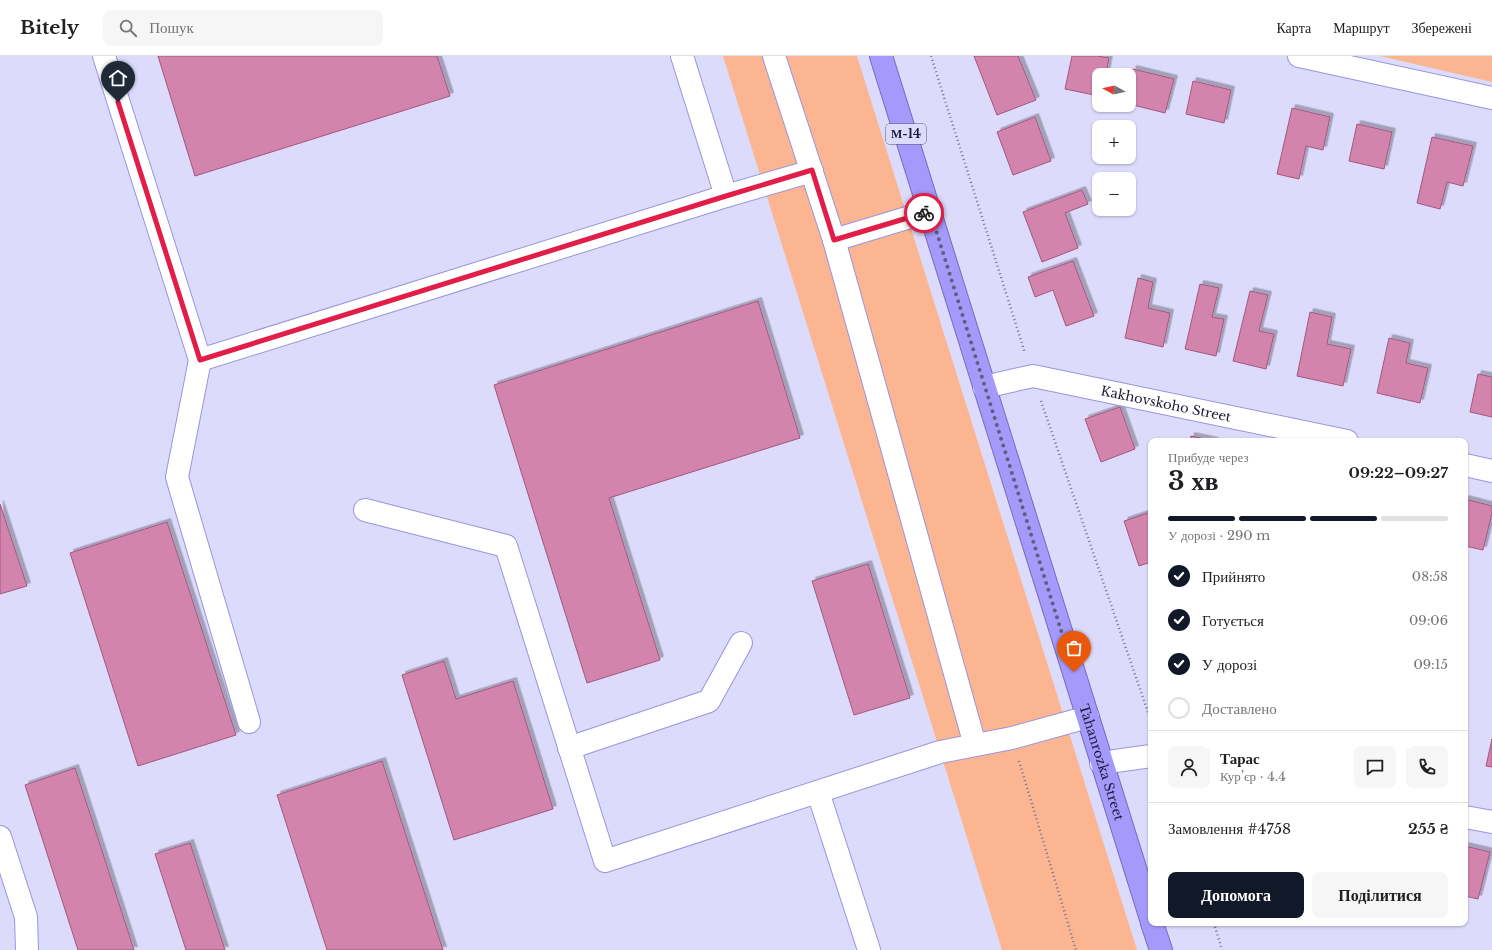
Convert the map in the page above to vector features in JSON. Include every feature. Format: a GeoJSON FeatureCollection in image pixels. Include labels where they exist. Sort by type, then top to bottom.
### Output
{"type":"FeatureCollection","features":[{"type":"Feature","properties":{"kind":"highway","name":"Tahanrozka Street"},"geometry":{"type":"LineString","coordinates":[[881,56],[1148,910]]}},
{"type":"Feature","properties":{"kind":"highway"},"geometry":{"type":"LineString","coordinates":[[1153,926],[1161,950]]}},
{"type":"Feature","properties":{"kind":"street"},"geometry":{"type":"LineString","coordinates":[[104,56],[200,360],[177,476],[250,722]]}},
{"type":"Feature","properties":{"kind":"street"},"geometry":{"type":"LineString","coordinates":[[682,56],[726,196]]}},
{"type":"Feature","properties":{"kind":"street"},"geometry":{"type":"LineString","coordinates":[[774,56],[834,240],[975,745]]}},
{"type":"Feature","properties":{"kind":"street"},"geometry":{"type":"LineString","coordinates":[[1298,56],[1492,98]]}},
{"type":"Feature","properties":{"kind":"street"},"geometry":{"type":"LineString","coordinates":[[200,360],[812,170]]}},
{"type":"Feature","properties":{"kind":"street"},"geometry":{"type":"LineString","coordinates":[[834,240],[930,211]]}},
{"type":"Feature","properties":{"kind":"street","name":"Kakhovskoho Street"},"geometry":{"type":"LineString","coordinates":[[984,387],[1033,376],[1333,438]]}},
{"type":"Feature","properties":{"kind":"street"},"geometry":{"type":"LineString","coordinates":[[1468,466],[1492,471]]}},
{"type":"Feature","properties":{"kind":"street"},"geometry":{"type":"LineString","coordinates":[[365,510],[506,546],[605,861],[940,752],[1012,738],[1088,717]]}},
{"type":"Feature","properties":{"kind":"street"},"geometry":{"type":"LineString","coordinates":[[569,748],[709,701],[741,643]]}},
{"type":"Feature","properties":{"kind":"street"},"geometry":{"type":"LineString","coordinates":[[1101,763],[1148,756]]}},
{"type":"Feature","properties":{"kind":"street"},"geometry":{"type":"LineString","coordinates":[[818,792],[869,950]]}},
{"type":"Feature","properties":{"kind":"street"},"geometry":{"type":"LineString","coordinates":[[1468,818],[1492,822]]}},
{"type":"Feature","properties":{"kind":"street"},"geometry":{"type":"LineString","coordinates":[[0,837],[26,917],[28,950]]}},
{"type":"Feature","properties":{"kind":"path"},"geometry":{"type":"LineString","coordinates":[[931,56],[1033,376],[1148,712]]}},
{"type":"Feature","properties":{"kind":"path"},"geometry":{"type":"LineString","coordinates":[[1012,738],[1076,950]]}},
{"type":"Feature","properties":{"kind":"path"},"geometry":{"type":"LineString","coordinates":[[1215,926],[1222,950]]}},
{"type":"Feature","properties":{"kind":"shaded area"},"geometry":{"type":"Polygon","coordinates":[[[723,56],[857,56],[1137,950],[1002,950],[723,56]]]}},
{"type":"Feature","properties":{"kind":"shaded area"},"geometry":{"type":"Polygon","coordinates":[[[1380,56],[1492,56],[1492,82],[1380,56]]]}},
{"type":"Feature","properties":{"kind":"building"},"geometry":{"type":"Polygon","coordinates":[[[158,56],[437,56],[450,96],[195,176],[158,56]]]}},
{"type":"Feature","properties":{"kind":"building"},"geometry":{"type":"Polygon","coordinates":[[[974,56],[1018,56],[1036,100],[997,115],[974,56]]]}},
{"type":"Feature","properties":{"kind":"building"},"geometry":{"type":"Polygon","coordinates":[[[1072,56],[1097,56],[1109,58],[1107,68],[1092,68],[1092,95],[1065,89],[1072,56]]]}},
{"type":"Feature","properties":{"kind":"building"},"geometry":{"type":"Polygon","coordinates":[[[1136,70],[1174,79],[1165,113],[1136,106],[1136,70]]]}},
{"type":"Feature","properties":{"kind":"building"},"geometry":{"type":"Polygon","coordinates":[[[1193,81],[1231,90],[1224,123],[1186,114],[1193,81]]]}},
{"type":"Feature","properties":{"kind":"building"},"geometry":{"type":"Polygon","coordinates":[[[1292,108],[1330,117],[1323,150],[1306,146],[1299,179],[1277,174],[1292,108]]]}},
{"type":"Feature","properties":{"kind":"building"},"geometry":{"type":"Polygon","coordinates":[[[1035,117],[1051,161],[1013,175],[997,132],[1035,117]]]}},
{"type":"Feature","properties":{"kind":"building"},"geometry":{"type":"Polygon","coordinates":[[[1357,124],[1392,132],[1384,169],[1349,161],[1357,124]]]}},
{"type":"Feature","properties":{"kind":"building"},"geometry":{"type":"Polygon","coordinates":[[[1432,137],[1473,146],[1463,186],[1447,182],[1440,209],[1417,203],[1432,137]]]}},
{"type":"Feature","properties":{"kind":"building"},"geometry":{"type":"Polygon","coordinates":[[[1082,190],[1088,204],[1065,213],[1078,248],[1042,262],[1023,212],[1082,190]]]}},
{"type":"Feature","properties":{"kind":"building"},"geometry":{"type":"Polygon","coordinates":[[[1073,261],[1094,316],[1066,326],[1053,290],[1035,297],[1028,277],[1073,261]]]}},
{"type":"Feature","properties":{"kind":"building"},"geometry":{"type":"Polygon","coordinates":[[[1138,278],[1153,282],[1148,308],[1170,313],[1163,347],[1125,338],[1138,278]]]}},
{"type":"Feature","properties":{"kind":"building"},"geometry":{"type":"Polygon","coordinates":[[[1200,284],[1219,288],[1212,317],[1224,319],[1216,356],[1185,349],[1200,284]]]}},
{"type":"Feature","properties":{"kind":"building"},"geometry":{"type":"Polygon","coordinates":[[[1250,291],[1268,295],[1259,331],[1274,334],[1266,369],[1233,361],[1250,291]]]}},
{"type":"Feature","properties":{"kind":"building"},"geometry":{"type":"Polygon","coordinates":[[[758,301],[800,438],[609,498],[660,660],[587,683],[494,385],[758,301]]]}},
{"type":"Feature","properties":{"kind":"building"},"geometry":{"type":"Polygon","coordinates":[[[1310,312],[1332,317],[1327,344],[1351,349],[1343,386],[1297,376],[1310,312]]]}},
{"type":"Feature","properties":{"kind":"building"},"geometry":{"type":"Polygon","coordinates":[[[1389,338],[1410,343],[1406,363],[1428,368],[1420,403],[1377,393],[1389,338]]]}},
{"type":"Feature","properties":{"kind":"building"},"geometry":{"type":"Polygon","coordinates":[[[1478,374],[1492,377],[1492,417],[1470,412],[1478,374]]]}},
{"type":"Feature","properties":{"kind":"building"},"geometry":{"type":"Polygon","coordinates":[[[1120,407],[1135,449],[1101,462],[1085,419],[1120,407]]]}},
{"type":"Feature","properties":{"kind":"building"},"geometry":{"type":"Polygon","coordinates":[[[1468,500],[1492,506],[1492,513],[1483,550],[1468,547],[1468,500]]]}},
{"type":"Feature","properties":{"kind":"building"},"geometry":{"type":"Polygon","coordinates":[[[0,504],[27,586],[0,594],[0,504]]]}},
{"type":"Feature","properties":{"kind":"building"},"geometry":{"type":"Polygon","coordinates":[[[1148,513],[1148,563],[1139,566],[1124,521],[1148,513]]]}},
{"type":"Feature","properties":{"kind":"building"},"geometry":{"type":"Polygon","coordinates":[[[167,522],[236,735],[138,766],[70,553],[167,522]]]}},
{"type":"Feature","properties":{"kind":"building"},"geometry":{"type":"Polygon","coordinates":[[[868,564],[910,698],[854,715],[812,581],[868,564]]]}},
{"type":"Feature","properties":{"kind":"building"},"geometry":{"type":"Polygon","coordinates":[[[444,661],[456,699],[513,681],[553,809],[454,840],[402,675],[444,661]]]}},
{"type":"Feature","properties":{"kind":"building"},"geometry":{"type":"Polygon","coordinates":[[[1492,739],[1492,767],[1486,766],[1492,739]]]}},
{"type":"Feature","properties":{"kind":"building"},"geometry":{"type":"Polygon","coordinates":[[[382,761],[443,950],[327,950],[277,795],[382,761]]]}},
{"type":"Feature","properties":{"kind":"building"},"geometry":{"type":"Polygon","coordinates":[[[75,768],[134,950],[78,950],[25,785],[75,768]]]}},
{"type":"Feature","properties":{"kind":"building"},"geometry":{"type":"Polygon","coordinates":[[[190,843],[225,950],[186,950],[155,854],[190,843]]]}},
{"type":"Feature","properties":{"kind":"building"},"geometry":{"type":"Polygon","coordinates":[[[1468,847],[1490,852],[1478,899],[1468,897],[1468,847]]]}},
{"type":"Feature","properties":{"kind":"way so far"},"geometry":{"type":"LineString","coordinates":[[924,213],[930,211],[1074,672]]}},
{"type":"Feature","properties":{"kind":"route"},"geometry":{"type":"LineString","coordinates":[[118,102],[200,360],[812,170],[834,240],[924,213]]}}]}
